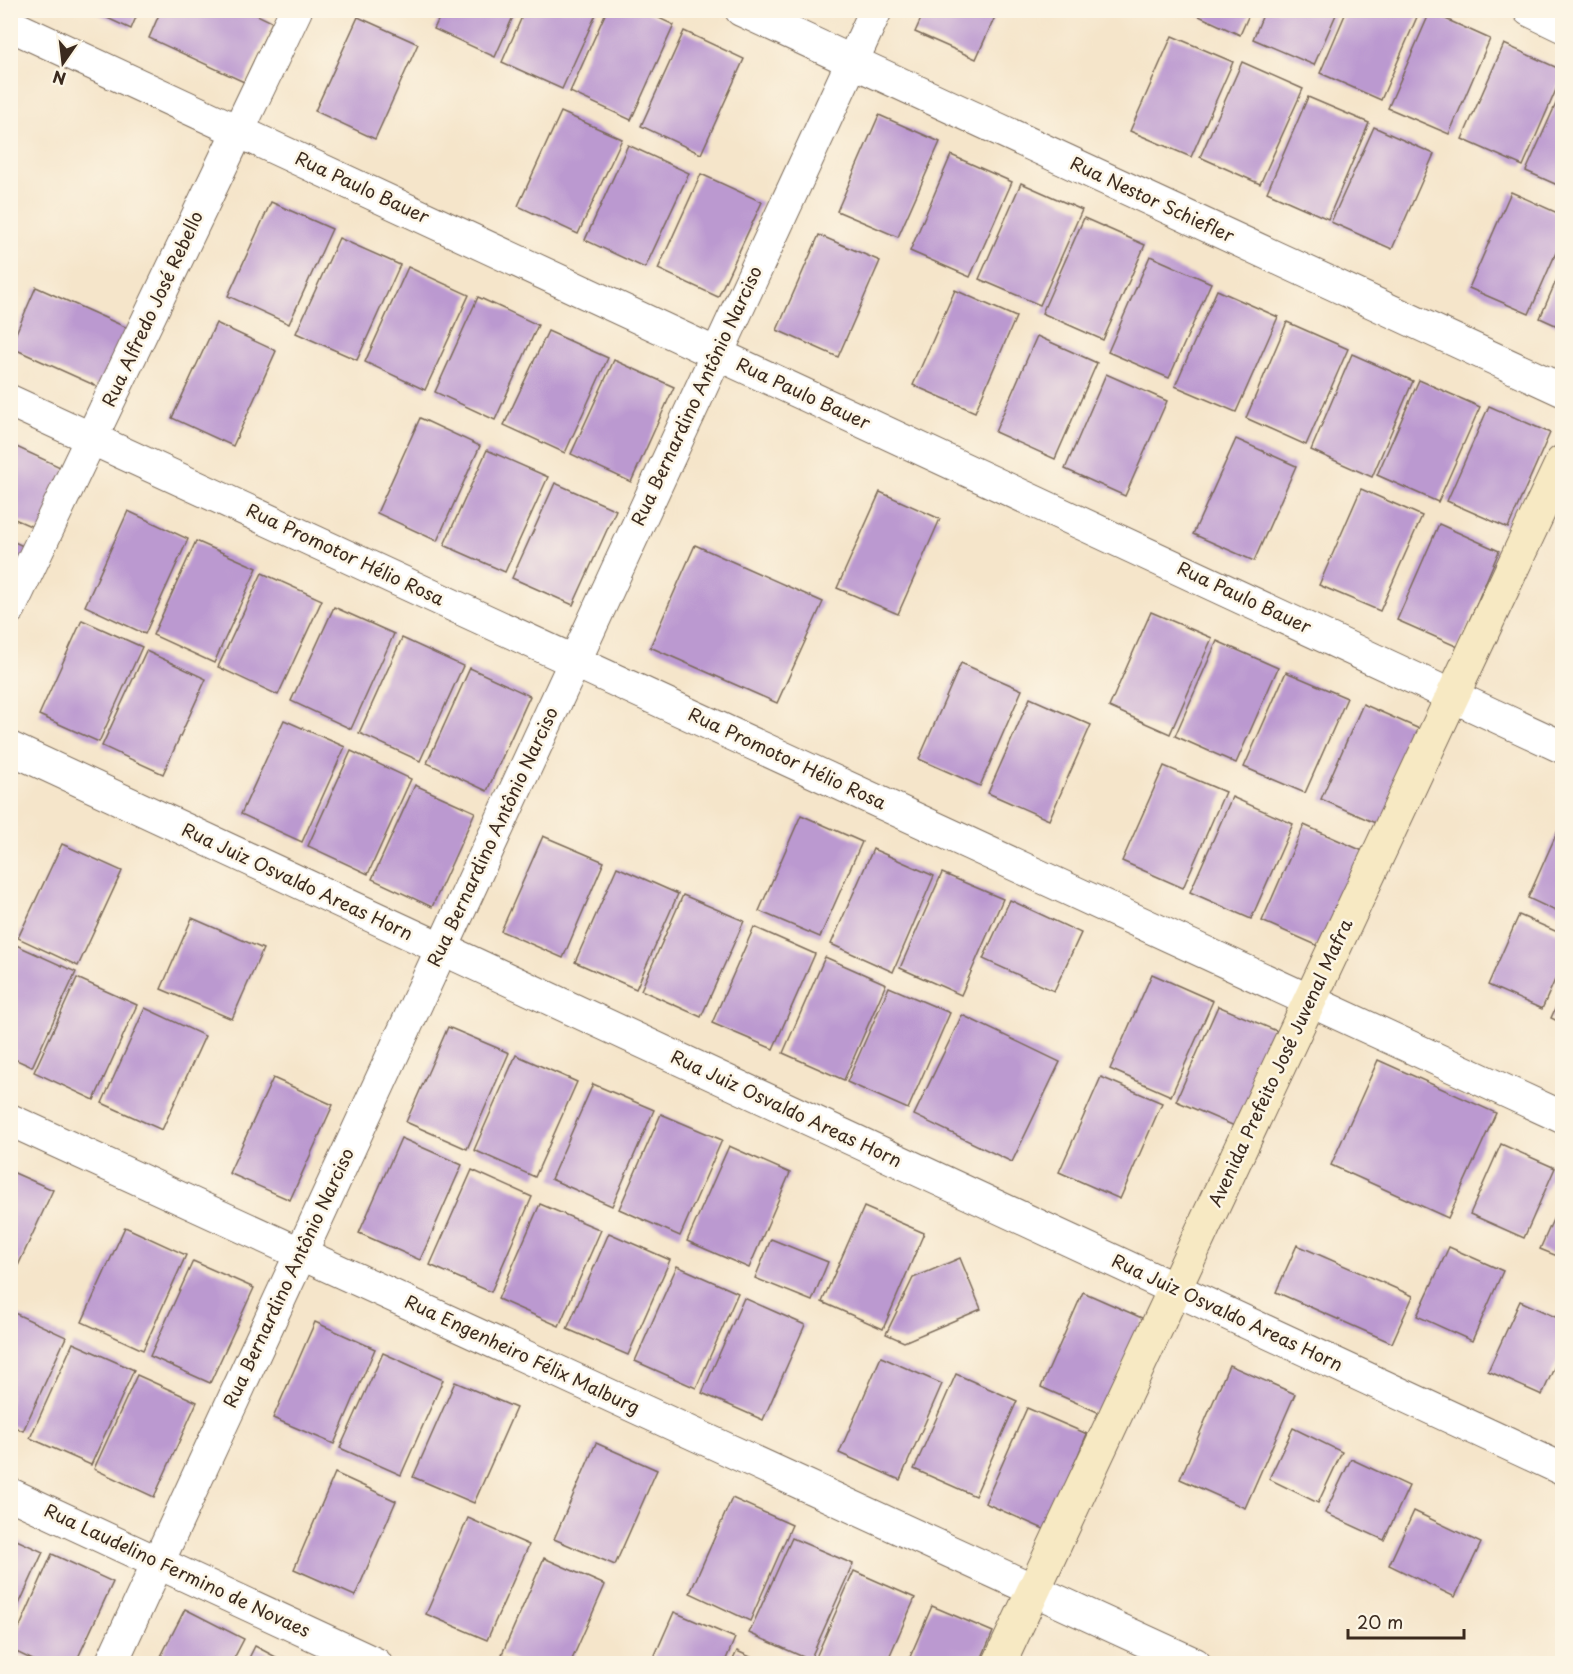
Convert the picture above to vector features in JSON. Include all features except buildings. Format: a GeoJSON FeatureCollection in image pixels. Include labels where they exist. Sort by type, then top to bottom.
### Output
{"type":"FeatureCollection","features":[{"type":"Feature","properties":{"kind":"main road","name":"Avenida Prefeito José Juvenal Mafra"},"geometry":{"type":"LineString","coordinates":[[999,1664],[1563,462]]}},
{"type":"Feature","properties":{"kind":"street","name":"Rua Alfredo José Rebello"},"geometry":{"type":"LineString","coordinates":[[10,608],[296,10]]}},
{"type":"Feature","properties":{"kind":"street","name":"Rua Nestor Schiefler"},"geometry":{"type":"LineString","coordinates":[[741,10],[1563,390]]}},
{"type":"Feature","properties":{"kind":"street","name":"Rua Bernardino Antônio Narciso"},"geometry":{"type":"LineString","coordinates":[[111,1664],[876,10]]}},
{"type":"Feature","properties":{"kind":"street"},"geometry":{"type":"LineString","coordinates":[[1528,10],[1563,26]]}},
{"type":"Feature","properties":{"kind":"street","name":"Rua Paulo Bauer"},"geometry":{"type":"LineString","coordinates":[[10,25],[1563,747]]}},
{"type":"Feature","properties":{"kind":"street","name":"Rua Promotor Hélio Rosa"},"geometry":{"type":"LineString","coordinates":[[10,401],[1563,1117]]}},
{"type":"Feature","properties":{"kind":"street","name":"Rua Juiz Osvaldo Areas Horn"},"geometry":{"type":"LineString","coordinates":[[10,748],[1563,1469]]}},
{"type":"Feature","properties":{"kind":"street","name":"Rua Engenheiro Félix Malburg"},"geometry":{"type":"LineString","coordinates":[[10,1120],[1195,1664]]}},
{"type":"Feature","properties":{"kind":"street","name":"Rua Laudelino Fermino de Novaes"},"geometry":{"type":"LineString","coordinates":[[10,1494],[376,1664]]}}]}
